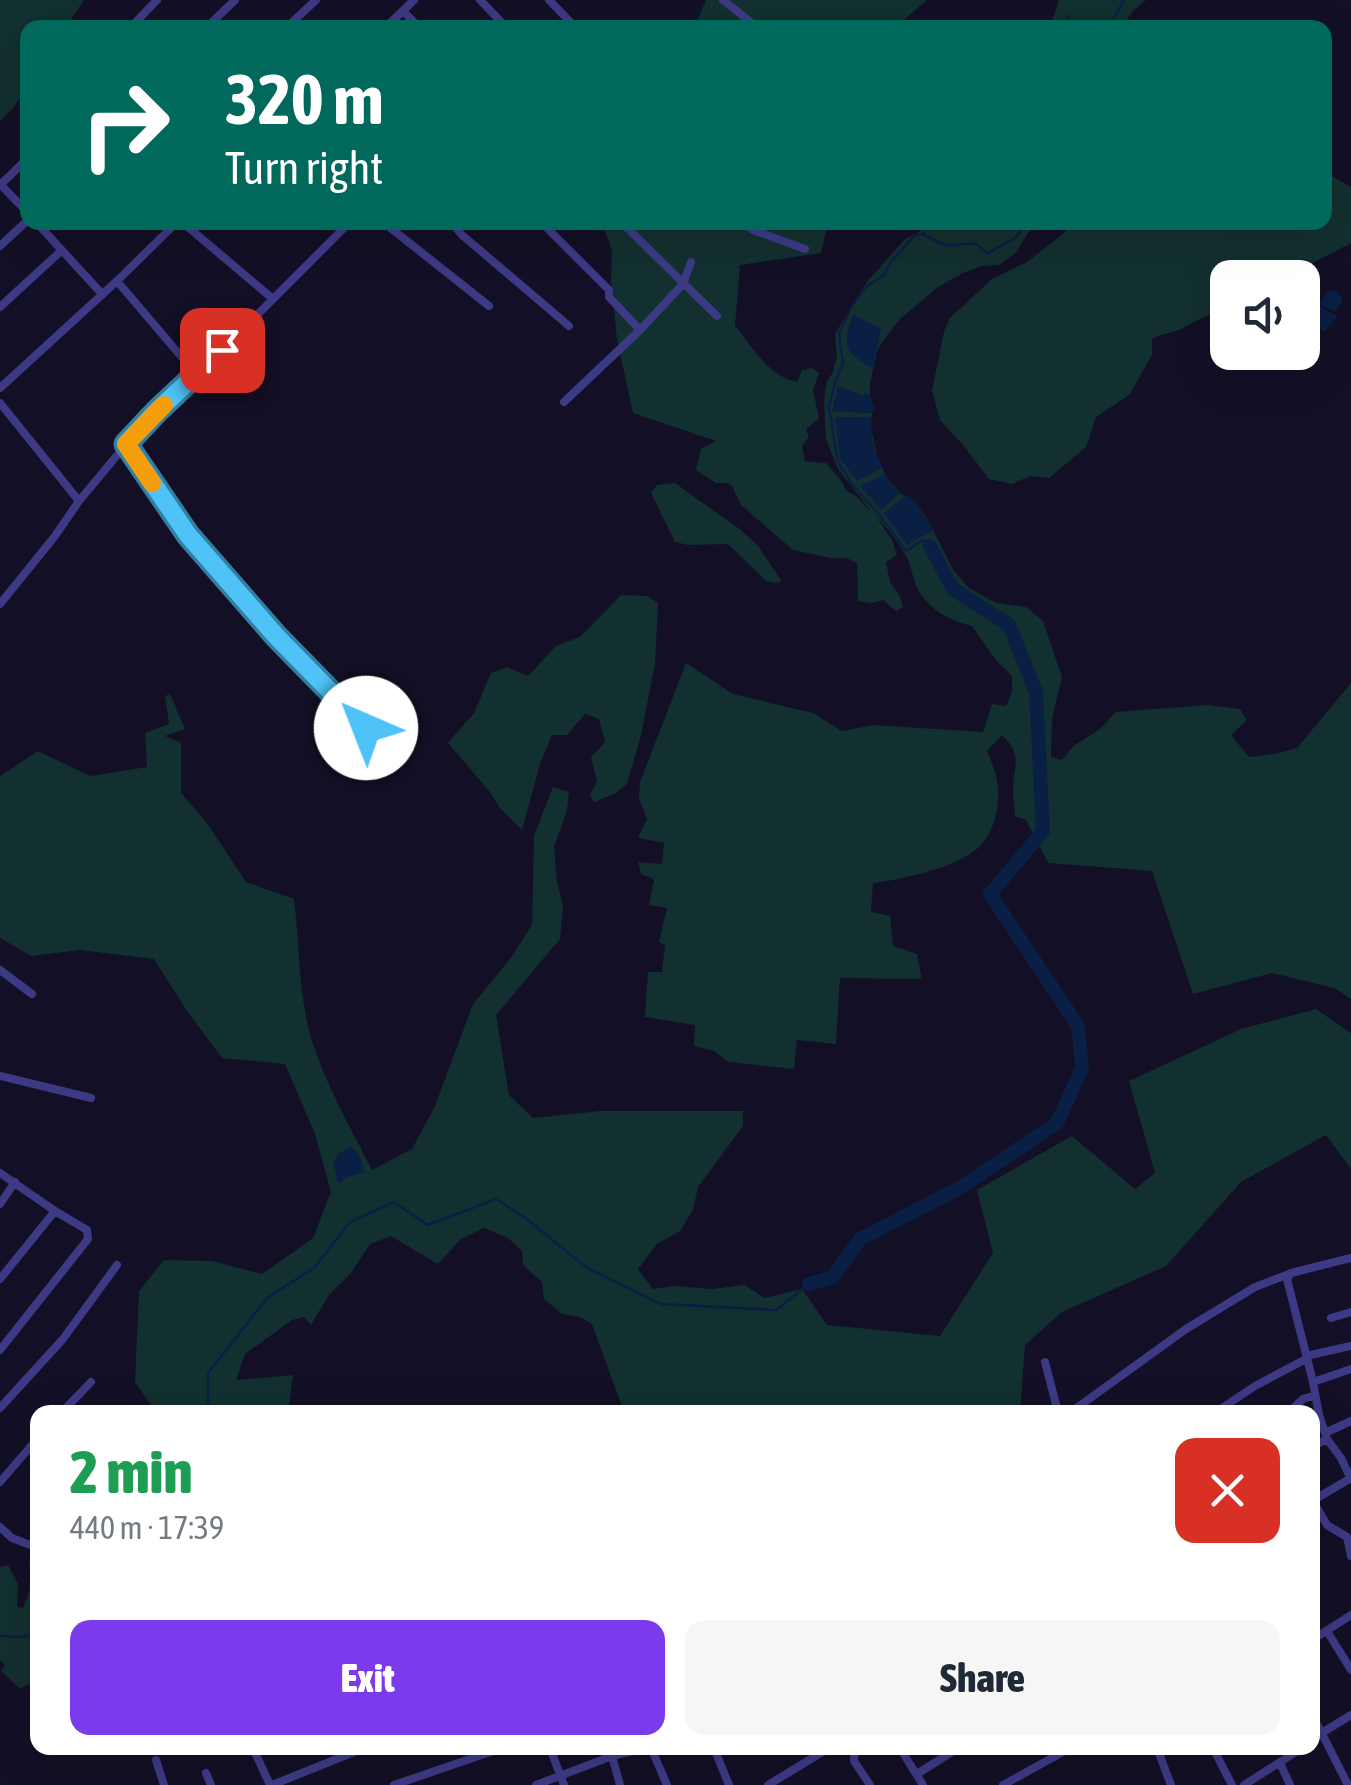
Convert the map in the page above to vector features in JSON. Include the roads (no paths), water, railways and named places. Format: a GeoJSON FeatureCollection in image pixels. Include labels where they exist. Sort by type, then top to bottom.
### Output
{"type":"FeatureCollection","features":[{"type":"Feature","properties":{"kind":"street"},"geometry":{"type":"LineString","coordinates":[[138,20],[157,0]]}},
{"type":"Feature","properties":{"kind":"street"},"geometry":{"type":"LineString","coordinates":[[215,20],[236,0]]}},
{"type":"Feature","properties":{"kind":"street"},"geometry":{"type":"LineString","coordinates":[[295,20],[316,0]]}},
{"type":"Feature","properties":{"kind":"street"},"geometry":{"type":"LineString","coordinates":[[393,20],[414,0]]}},
{"type":"Feature","properties":{"kind":"street"},"geometry":{"type":"LineString","coordinates":[[480,0],[499,20]]}},
{"type":"Feature","properties":{"kind":"street"},"geometry":{"type":"LineString","coordinates":[[549,0],[568,20]]}},
{"type":"Feature","properties":{"kind":"street"},"geometry":{"type":"LineString","coordinates":[[724,0],[748,20]]}},
{"type":"Feature","properties":{"kind":"street"},"geometry":{"type":"LineString","coordinates":[[403,11],[412,20]]}},
{"type":"Feature","properties":{"kind":"street"},"geometry":{"type":"LineString","coordinates":[[20,166],[0,185],[20,207]]}},
{"type":"Feature","properties":{"kind":"street"},"geometry":{"type":"LineString","coordinates":[[0,246],[20,225]]}},
{"type":"Feature","properties":{"kind":"street"},"geometry":{"type":"LineString","coordinates":[[43,230],[102,294]]}},
{"type":"Feature","properties":{"kind":"street"},"geometry":{"type":"LineString","coordinates":[[0,388],[171,230]]}},
{"type":"Feature","properties":{"kind":"street"},"geometry":{"type":"LineString","coordinates":[[189,230],[273,299]]}},
{"type":"Feature","properties":{"kind":"street"},"geometry":{"type":"LineString","coordinates":[[0,604],[126,444],[342,230]]}},
{"type":"Feature","properties":{"kind":"street"},"geometry":{"type":"LineString","coordinates":[[393,230],[490,306]]}},
{"type":"Feature","properties":{"kind":"street"},"geometry":{"type":"LineString","coordinates":[[458,230],[568,326]]}},
{"type":"Feature","properties":{"kind":"street"},"geometry":{"type":"LineString","coordinates":[[549,230],[609,290],[609,297],[640,330]]}},
{"type":"Feature","properties":{"kind":"street"},"geometry":{"type":"LineString","coordinates":[[628,230],[717,316]]}},
{"type":"Feature","properties":{"kind":"street"},"geometry":{"type":"LineString","coordinates":[[753,230],[805,249]]}},
{"type":"Feature","properties":{"kind":"street"},"geometry":{"type":"LineString","coordinates":[[0,307],[61,252]]}},
{"type":"Feature","properties":{"kind":"street"},"geometry":{"type":"LineString","coordinates":[[564,402],[683,284],[692,262]]}},
{"type":"Feature","properties":{"kind":"street"},"geometry":{"type":"LineString","coordinates":[[116,282],[196,375]]}},
{"type":"Feature","properties":{"kind":"street"},"geometry":{"type":"LineString","coordinates":[[0,403],[80,500]]}},
{"type":"Feature","properties":{"kind":"street"},"geometry":{"type":"LineString","coordinates":[[126,444],[188,535],[276,636],[366,728]]}},
{"type":"Feature","properties":{"kind":"street"},"geometry":{"type":"LineString","coordinates":[[0,970],[32,994]]}},
{"type":"Feature","properties":{"kind":"street"},"geometry":{"type":"LineString","coordinates":[[0,1076],[91,1098]]}},
{"type":"Feature","properties":{"kind":"street"},"geometry":{"type":"LineString","coordinates":[[0,1173],[87,1230],[88,1239],[0,1350]]}},
{"type":"Feature","properties":{"kind":"street"},"geometry":{"type":"LineString","coordinates":[[0,1204],[15,1182]]}},
{"type":"Feature","properties":{"kind":"street"},"geometry":{"type":"LineString","coordinates":[[0,1279],[54,1211]]}},
{"type":"Feature","properties":{"kind":"street"},"geometry":{"type":"LineString","coordinates":[[1081,1405],[1186,1329],[1255,1286],[1351,1258]]}},
{"type":"Feature","properties":{"kind":"street"},"geometry":{"type":"LineString","coordinates":[[0,1408],[63,1339],[118,1265]]}},
{"type":"Feature","properties":{"kind":"street"},"geometry":{"type":"LineString","coordinates":[[1289,1274],[1287,1279],[1318,1405]]}},
{"type":"Feature","properties":{"kind":"street"},"geometry":{"type":"LineString","coordinates":[[1331,1318],[1351,1312]]}},
{"type":"Feature","properties":{"kind":"street"},"geometry":{"type":"LineString","coordinates":[[1226,1405],[1306,1358],[1351,1346]]}},
{"type":"Feature","properties":{"kind":"street"},"geometry":{"type":"LineString","coordinates":[[1045,1362],[1056,1405]]}},
{"type":"Feature","properties":{"kind":"street"},"geometry":{"type":"LineString","coordinates":[[1313,1382],[1351,1369]]}},
{"type":"Feature","properties":{"kind":"street"},"geometry":{"type":"LineString","coordinates":[[69,1405],[91,1382]]}},
{"type":"Feature","properties":{"kind":"street"},"geometry":{"type":"LineString","coordinates":[[1297,1405],[1315,1395]]}},
{"type":"Feature","properties":{"kind":"street"},"geometry":{"type":"LineString","coordinates":[[1320,1414],[1326,1436],[1351,1478],[1320,1496]]}},
{"type":"Feature","properties":{"kind":"street"},"geometry":{"type":"LineString","coordinates":[[1320,1441],[1351,1421]]}},
{"type":"Feature","properties":{"kind":"street"},"geometry":{"type":"LineString","coordinates":[[0,1482],[30,1447]]}},
{"type":"Feature","properties":{"kind":"street"},"geometry":{"type":"LineString","coordinates":[[1320,1514],[1327,1525],[1347,1536],[1351,1556]]}},
{"type":"Feature","properties":{"kind":"street"},"geometry":{"type":"LineString","coordinates":[[0,1527],[12,1538],[30,1545]]}},
{"type":"Feature","properties":{"kind":"street"},"geometry":{"type":"LineString","coordinates":[[1320,1635],[1351,1614]]}},
{"type":"Feature","properties":{"kind":"street"},"geometry":{"type":"LineString","coordinates":[[1327,1631],[1351,1670]]}},
{"type":"Feature","properties":{"kind":"street"},"geometry":{"type":"LineString","coordinates":[[1322,1732],[1351,1715]]}},
{"type":"Feature","properties":{"kind":"street"},"geometry":{"type":"LineString","coordinates":[[1320,1728],[1348,1785]]}},
{"type":"Feature","properties":{"kind":"street"},"geometry":{"type":"LineString","coordinates":[[256,1755],[271,1785],[346,1755]]}},
{"type":"Feature","properties":{"kind":"street"},"geometry":{"type":"LineString","coordinates":[[394,1785],[482,1755]]}},
{"type":"Feature","properties":{"kind":"street"},"geometry":{"type":"LineString","coordinates":[[553,1755],[564,1785]]}},
{"type":"Feature","properties":{"kind":"street"},"geometry":{"type":"LineString","coordinates":[[536,1785],[616,1755]]}},
{"type":"Feature","properties":{"kind":"street"},"geometry":{"type":"LineString","coordinates":[[648,1755],[667,1785]]}},
{"type":"Feature","properties":{"kind":"street"},"geometry":{"type":"LineString","coordinates":[[717,1755],[730,1785]]}},
{"type":"Feature","properties":{"kind":"street"},"geometry":{"type":"LineString","coordinates":[[768,1785],[783,1781],[819,1755]]}},
{"type":"Feature","properties":{"kind":"street"},"geometry":{"type":"LineString","coordinates":[[855,1755],[854,1761],[868,1782],[855,1785]]}},
{"type":"Feature","properties":{"kind":"street"},"geometry":{"type":"LineString","coordinates":[[904,1755],[924,1785]]}},
{"type":"Feature","properties":{"kind":"street"},"geometry":{"type":"LineString","coordinates":[[918,1774],[947,1755]]}},
{"type":"Feature","properties":{"kind":"street"},"geometry":{"type":"LineString","coordinates":[[1003,1785],[1057,1755]]}},
{"type":"Feature","properties":{"kind":"street"},"geometry":{"type":"LineString","coordinates":[[1160,1755],[1171,1785]]}},
{"type":"Feature","properties":{"kind":"street"},"geometry":{"type":"LineString","coordinates":[[1217,1755],[1232,1785]]}},
{"type":"Feature","properties":{"kind":"street"},"geometry":{"type":"LineString","coordinates":[[1244,1785],[1291,1755]]}},
{"type":"Feature","properties":{"kind":"street"},"geometry":{"type":"LineString","coordinates":[[612,1756],[620,1785]]}},
{"type":"Feature","properties":{"kind":"street"},"geometry":{"type":"LineString","coordinates":[[156,1760],[164,1785]]}},
{"type":"Feature","properties":{"kind":"street"},"geometry":{"type":"LineString","coordinates":[[1280,1762],[1290,1785]]}},
{"type":"Feature","properties":{"kind":"street"},"geometry":{"type":"LineString","coordinates":[[206,1772],[211,1785]]}},
{"type":"Feature","properties":{"kind":"water"},"geometry":{"type":"Polygon","coordinates":[[[1335,290],[1342,298],[1335,312],[1320,304],[1326,292],[1335,290]]]}},
{"type":"Feature","properties":{"kind":"water"},"geometry":{"type":"Polygon","coordinates":[[[1320,304],[1337,316],[1324,333],[1320,328],[1320,304]]]}},
{"type":"Feature","properties":{"kind":"water"},"geometry":{"type":"Polygon","coordinates":[[[853,314],[881,329],[873,369],[848,347],[853,314]]]}},
{"type":"Feature","properties":{"kind":"water"},"geometry":{"type":"Polygon","coordinates":[[[838,386],[870,395],[873,413],[832,412],[838,386]]]}},
{"type":"Feature","properties":{"kind":"water"},"geometry":{"type":"Polygon","coordinates":[[[835,417],[872,417],[873,444],[883,468],[857,481],[840,458],[835,417]]]}},
{"type":"Feature","properties":{"kind":"water"},"geometry":{"type":"Polygon","coordinates":[[[885,474],[900,493],[882,510],[860,486],[885,474]]]}},
{"type":"Feature","properties":{"kind":"water"},"geometry":{"type":"Polygon","coordinates":[[[906,495],[934,530],[907,545],[884,513],[906,495]]]}},
{"type":"Feature","properties":{"kind":"water"},"geometry":{"type":"Polygon","coordinates":[[[352,1147],[365,1172],[346,1177],[340,1183],[333,1163],[339,1153],[352,1147]]]}},
{"type":"Feature","properties":{"kind":"waterway"},"geometry":{"type":"LineString","coordinates":[[1113,20],[1124,0]]}},
{"type":"Feature","properties":{"kind":"waterway"},"geometry":{"type":"LineString","coordinates":[[1067,20],[1069,16]]}},
{"type":"Feature","properties":{"kind":"waterway"},"geometry":{"type":"LineString","coordinates":[[927,230],[915,235],[883,276],[867,286],[852,306],[839,334],[843,363],[829,407],[838,462],[853,486],[906,551],[923,540],[930,546]]}},
{"type":"Feature","properties":{"kind":"waterway"},"geometry":{"type":"LineString","coordinates":[[923,234],[945,244],[977,245],[987,254],[1021,230]]}},
{"type":"Feature","properties":{"kind":"waterway"},"geometry":{"type":"LineString","coordinates":[[809,1284],[833,1277],[860,1239],[958,1189],[1057,1123],[1082,1068],[1078,1026],[990,894],[1043,831],[1036,692],[1009,625],[953,589],[930,546]]}},
{"type":"Feature","properties":{"kind":"waterway"},"geometry":{"type":"LineString","coordinates":[[208,1405],[208,1373],[267,1298],[314,1268],[350,1222],[394,1202],[428,1225],[496,1199],[587,1268],[661,1304],[776,1310],[809,1284]]}},
{"type":"Feature","properties":{"kind":"waterway"},"geometry":{"type":"LineString","coordinates":[[0,1636],[30,1635]]}}]}
